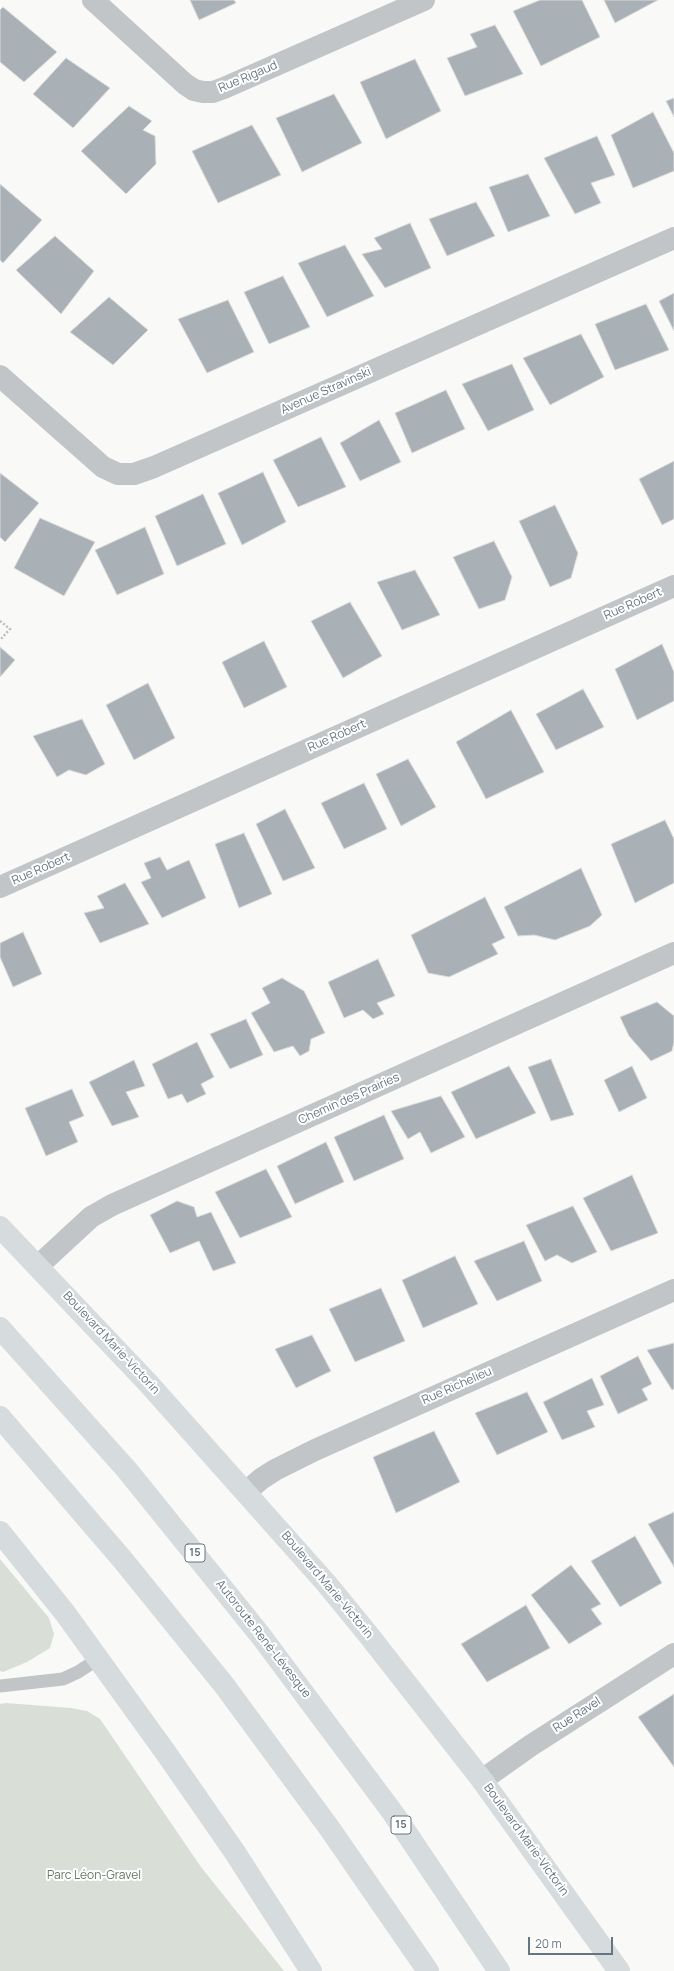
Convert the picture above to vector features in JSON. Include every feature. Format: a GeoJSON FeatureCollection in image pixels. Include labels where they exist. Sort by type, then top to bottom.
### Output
{"type":"FeatureCollection","features":[{"type":"Feature","properties":{"kind":"main road","name":"Boulevard Marie-Victorin"},"geometry":{"type":"LineString","coordinates":[[0,1227],[148,1383],[246,1492],[367,1632],[482,1780],[620,1971]]}},
{"type":"Feature","properties":{"kind":"main road","name":"Autoroute René-Lévesque"},"geometry":{"type":"LineString","coordinates":[[0,1328],[132,1476],[261,1636],[388,1807],[499,1971]]}},
{"type":"Feature","properties":{"kind":"main road"},"geometry":{"type":"LineString","coordinates":[[0,1417],[127,1565],[224,1685],[330,1829],[428,1971]]}},
{"type":"Feature","properties":{"kind":"main road"},"geometry":{"type":"LineString","coordinates":[[0,1532],[65,1613],[98,1659],[234,1851],[312,1971]]}},
{"type":"Feature","properties":{"kind":"street","name":"Rue Rigaud"},"geometry":{"type":"LineString","coordinates":[[93,0],[186,84],[194,90],[213,92],[424,0]]}},
{"type":"Feature","properties":{"kind":"street","name":"Avenue Stravinski"},"geometry":{"type":"LineString","coordinates":[[0,376],[103,468],[118,474],[134,474],[154,467],[674,238]]}},
{"type":"Feature","properties":{"kind":"street","name":"Rue Robert"},"geometry":{"type":"LineString","coordinates":[[0,888],[674,586]]}},
{"type":"Feature","properties":{"kind":"street","name":"Chemin des Prairies"},"geometry":{"type":"LineString","coordinates":[[38,1266],[91,1217],[112,1205],[674,953]]}},
{"type":"Feature","properties":{"kind":"street","name":"Rue Richelieu"},"geometry":{"type":"LineString","coordinates":[[246,1492],[261,1479],[275,1470],[315,1450],[674,1290]]}},
{"type":"Feature","properties":{"kind":"street","name":"Rue Ravel"},"geometry":{"type":"LineString","coordinates":[[482,1780],[530,1746],[674,1654]]}},
{"type":"Feature","properties":{"kind":"lane"},"geometry":{"type":"LineString","coordinates":[[0,1686],[63,1679],[78,1672],[98,1659]]}},
{"type":"Feature","properties":{"kind":"path"},"geometry":{"type":"LineString","coordinates":[[0,621],[10,629],[0,640]]}},
{"type":"Feature","properties":{"kind":"green space"},"geometry":{"type":"Polygon","coordinates":[[[0,1559],[49,1618],[54,1634],[50,1648],[27,1662],[3,1672],[0,1671],[0,1559]]]}},
{"type":"Feature","properties":{"kind":"green space","name":"Parc Léon-Gravel"},"geometry":{"type":"Polygon","coordinates":[[[6,1703],[71,1708],[87,1711],[100,1719],[201,1867],[284,1971],[0,1971],[0,1704],[6,1703]]]}},
{"type":"Feature","properties":{"kind":"building"},"geometry":{"type":"Polygon","coordinates":[[[190,0],[234,0],[236,3],[199,20],[190,0]]]}},
{"type":"Feature","properties":{"kind":"building"},"geometry":{"type":"Polygon","coordinates":[[[540,0],[582,0],[600,37],[541,66],[513,11],[540,0]]]}},
{"type":"Feature","properties":{"kind":"building"},"geometry":{"type":"Polygon","coordinates":[[[604,0],[658,0],[615,23],[604,0]]]}},
{"type":"Feature","properties":{"kind":"building"},"geometry":{"type":"Polygon","coordinates":[[[3,7],[57,52],[24,82],[0,62],[0,10],[3,7]]]}},
{"type":"Feature","properties":{"kind":"building"},"geometry":{"type":"Polygon","coordinates":[[[495,25],[523,74],[465,96],[447,58],[477,47],[470,34],[495,25]]]}},
{"type":"Feature","properties":{"kind":"building"},"geometry":{"type":"Polygon","coordinates":[[[66,58],[110,88],[73,128],[33,94],[66,58]]]}},
{"type":"Feature","properties":{"kind":"building"},"geometry":{"type":"Polygon","coordinates":[[[415,59],[441,111],[386,139],[360,82],[415,59]]]}},
{"type":"Feature","properties":{"kind":"building"},"geometry":{"type":"Polygon","coordinates":[[[334,94],[362,143],[302,172],[276,118],[334,94]]]}},
{"type":"Feature","properties":{"kind":"building"},"geometry":{"type":"Polygon","coordinates":[[[674,98],[674,117],[666,101],[674,98]]]}},
{"type":"Feature","properties":{"kind":"building"},"geometry":{"type":"Polygon","coordinates":[[[129,106],[152,121],[143,130],[155,136],[156,164],[126,194],[81,151],[129,106]]]}},
{"type":"Feature","properties":{"kind":"building"},"geometry":{"type":"Polygon","coordinates":[[[653,112],[674,153],[674,171],[633,188],[611,135],[653,112]]]}},
{"type":"Feature","properties":{"kind":"building"},"geometry":{"type":"Polygon","coordinates":[[[252,125],[281,175],[218,203],[192,151],[252,125]]]}},
{"type":"Feature","properties":{"kind":"building"},"geometry":{"type":"Polygon","coordinates":[[[597,136],[615,175],[591,183],[601,203],[575,214],[544,158],[597,136]]]}},
{"type":"Feature","properties":{"kind":"building"},"geometry":{"type":"Polygon","coordinates":[[[528,174],[550,216],[508,232],[489,187],[528,174]]]}},
{"type":"Feature","properties":{"kind":"building"},"geometry":{"type":"Polygon","coordinates":[[[0,184],[42,220],[3,263],[0,260],[0,184]]]}},
{"type":"Feature","properties":{"kind":"building"},"geometry":{"type":"Polygon","coordinates":[[[476,202],[495,236],[447,256],[429,219],[476,202]]]}},
{"type":"Feature","properties":{"kind":"building"},"geometry":{"type":"Polygon","coordinates":[[[410,223],[431,268],[385,288],[362,254],[382,249],[374,238],[410,223]]]}},
{"type":"Feature","properties":{"kind":"building"},"geometry":{"type":"Polygon","coordinates":[[[55,236],[94,271],[61,314],[16,270],[55,236]]]}},
{"type":"Feature","properties":{"kind":"building"},"geometry":{"type":"Polygon","coordinates":[[[345,245],[374,296],[327,317],[298,263],[345,245]]]}},
{"type":"Feature","properties":{"kind":"building"},"geometry":{"type":"Polygon","coordinates":[[[283,276],[310,327],[269,344],[244,292],[283,276]]]}},
{"type":"Feature","properties":{"kind":"building"},"geometry":{"type":"Polygon","coordinates":[[[674,293],[674,331],[659,301],[674,293]]]}},
{"type":"Feature","properties":{"kind":"building"},"geometry":{"type":"Polygon","coordinates":[[[109,297],[148,330],[113,365],[70,332],[109,297]]]}},
{"type":"Feature","properties":{"kind":"building"},"geometry":{"type":"Polygon","coordinates":[[[228,300],[254,352],[207,373],[178,319],[228,300]]]}},
{"type":"Feature","properties":{"kind":"building"},"geometry":{"type":"Polygon","coordinates":[[[646,304],[669,350],[615,370],[595,324],[646,304]]]}},
{"type":"Feature","properties":{"kind":"building"},"geometry":{"type":"Polygon","coordinates":[[[581,334],[604,377],[550,405],[523,358],[581,334]]]}},
{"type":"Feature","properties":{"kind":"building"},"geometry":{"type":"Polygon","coordinates":[[[512,364],[534,410],[488,431],[462,384],[512,364]]]}},
{"type":"Feature","properties":{"kind":"building"},"geometry":{"type":"Polygon","coordinates":[[[446,390],[465,429],[412,453],[395,413],[446,390]]]}},
{"type":"Feature","properties":{"kind":"building"},"geometry":{"type":"Polygon","coordinates":[[[379,420],[401,462],[360,481],[340,443],[379,420]]]}},
{"type":"Feature","properties":{"kind":"building"},"geometry":{"type":"Polygon","coordinates":[[[321,437],[346,487],[298,507],[273,460],[321,437]]]}},
{"type":"Feature","properties":{"kind":"building"},"geometry":{"type":"Polygon","coordinates":[[[674,461],[674,519],[662,525],[639,479],[674,461]]]}},
{"type":"Feature","properties":{"kind":"building"},"geometry":{"type":"Polygon","coordinates":[[[263,472],[286,522],[242,545],[218,493],[263,472]]]}},
{"type":"Feature","properties":{"kind":"building"},"geometry":{"type":"Polygon","coordinates":[[[0,473],[39,503],[5,542],[0,537],[0,473]]]}},
{"type":"Feature","properties":{"kind":"building"},"geometry":{"type":"Polygon","coordinates":[[[203,494],[226,544],[177,566],[155,516],[203,494]]]}},
{"type":"Feature","properties":{"kind":"building"},"geometry":{"type":"Polygon","coordinates":[[[555,505],[578,553],[571,578],[550,587],[519,521],[555,505]]]}},
{"type":"Feature","properties":{"kind":"building"},"geometry":{"type":"Polygon","coordinates":[[[40,518],[95,542],[64,596],[14,568],[40,518]]]}},
{"type":"Feature","properties":{"kind":"building"},"geometry":{"type":"Polygon","coordinates":[[[145,527],[164,574],[117,595],[95,550],[145,527]]]}},
{"type":"Feature","properties":{"kind":"building"},"geometry":{"type":"Polygon","coordinates":[[[494,541],[512,577],[505,600],[479,609],[453,557],[494,541]]]}},
{"type":"Feature","properties":{"kind":"building"},"geometry":{"type":"Polygon","coordinates":[[[415,570],[440,615],[402,630],[377,582],[415,570]]]}},
{"type":"Feature","properties":{"kind":"building"},"geometry":{"type":"Polygon","coordinates":[[[350,602],[382,656],[343,678],[311,621],[350,602]]]}},
{"type":"Feature","properties":{"kind":"building"},"geometry":{"type":"Polygon","coordinates":[[[264,641],[287,687],[244,708],[222,662],[264,641]]]}},
{"type":"Feature","properties":{"kind":"building"},"geometry":{"type":"Polygon","coordinates":[[[662,644],[674,672],[674,701],[637,720],[615,669],[662,644]]]}},
{"type":"Feature","properties":{"kind":"building"},"geometry":{"type":"Polygon","coordinates":[[[0,647],[15,660],[0,677],[0,647]]]}},
{"type":"Feature","properties":{"kind":"building"},"geometry":{"type":"Polygon","coordinates":[[[148,683],[175,738],[134,760],[106,705],[148,683]]]}},
{"type":"Feature","properties":{"kind":"building"},"geometry":{"type":"Polygon","coordinates":[[[583,689],[604,727],[556,750],[536,714],[583,689]]]}},
{"type":"Feature","properties":{"kind":"building"},"geometry":{"type":"Polygon","coordinates":[[[511,710],[544,772],[486,799],[456,742],[511,710]]]}},
{"type":"Feature","properties":{"kind":"building"},"geometry":{"type":"Polygon","coordinates":[[[82,719],[105,764],[86,775],[69,770],[57,777],[33,736],[82,719]]]}},
{"type":"Feature","properties":{"kind":"building"},"geometry":{"type":"Polygon","coordinates":[[[408,759],[436,807],[401,826],[376,774],[408,759]]]}},
{"type":"Feature","properties":{"kind":"building"},"geometry":{"type":"Polygon","coordinates":[[[364,783],[387,829],[344,849],[321,803],[364,783]]]}},
{"type":"Feature","properties":{"kind":"building"},"geometry":{"type":"Polygon","coordinates":[[[285,809],[315,868],[283,881],[256,824],[285,809]]]}},
{"type":"Feature","properties":{"kind":"building"},"geometry":{"type":"Polygon","coordinates":[[[665,820],[674,839],[674,883],[635,903],[611,844],[665,820]]]}},
{"type":"Feature","properties":{"kind":"building"},"geometry":{"type":"Polygon","coordinates":[[[244,833],[272,894],[239,908],[215,844],[244,833]]]}},
{"type":"Feature","properties":{"kind":"building"},"geometry":{"type":"Polygon","coordinates":[[[160,857],[167,870],[189,860],[206,898],[162,918],[141,882],[151,878],[144,863],[160,857]]]}},
{"type":"Feature","properties":{"kind":"building"},"geometry":{"type":"Polygon","coordinates":[[[581,868],[602,915],[590,926],[555,940],[534,935],[518,936],[504,907],[581,868]]]}},
{"type":"Feature","properties":{"kind":"building"},"geometry":{"type":"Polygon","coordinates":[[[125,883],[149,924],[100,943],[84,913],[104,908],[97,896],[125,883]]]}},
{"type":"Feature","properties":{"kind":"building"},"geometry":{"type":"Polygon","coordinates":[[[485,897],[505,938],[492,944],[498,954],[449,977],[428,973],[411,935],[485,897]]]}},
{"type":"Feature","properties":{"kind":"building"},"geometry":{"type":"Polygon","coordinates":[[[23,932],[42,974],[13,987],[0,957],[0,943],[23,932]]]}},
{"type":"Feature","properties":{"kind":"building"},"geometry":{"type":"Polygon","coordinates":[[[378,959],[395,996],[377,1003],[384,1014],[373,1019],[363,1010],[344,1018],[328,982],[378,959]]]}},
{"type":"Feature","properties":{"kind":"building"},"geometry":{"type":"Polygon","coordinates":[[[282,978],[304,991],[325,1033],[311,1039],[309,1051],[300,1056],[293,1046],[274,1052],[251,1013],[270,1003],[262,988],[282,978]]]}},
{"type":"Feature","properties":{"kind":"building"},"geometry":{"type":"Polygon","coordinates":[[[657,1002],[674,1016],[674,1042],[672,1051],[651,1061],[629,1036],[620,1017],[657,1002]]]}},
{"type":"Feature","properties":{"kind":"building"},"geometry":{"type":"Polygon","coordinates":[[[246,1019],[263,1055],[230,1069],[210,1034],[246,1019]]]}},
{"type":"Feature","properties":{"kind":"building"},"geometry":{"type":"Polygon","coordinates":[[[197,1042],[214,1077],[201,1084],[206,1094],[187,1103],[182,1094],[168,1099],[152,1064],[197,1042]]]}},
{"type":"Feature","properties":{"kind":"building"},"geometry":{"type":"Polygon","coordinates":[[[551,1059],[574,1115],[551,1121],[528,1067],[551,1059]]]}},
{"type":"Feature","properties":{"kind":"building"},"geometry":{"type":"Polygon","coordinates":[[[134,1060],[145,1086],[126,1092],[139,1117],[112,1126],[89,1082],[134,1060]]]}},
{"type":"Feature","properties":{"kind":"building"},"geometry":{"type":"Polygon","coordinates":[[[509,1066],[536,1113],[476,1139],[451,1092],[509,1066]]]}},
{"type":"Feature","properties":{"kind":"building"},"geometry":{"type":"Polygon","coordinates":[[[632,1066],[647,1098],[619,1112],[604,1080],[632,1066]]]}},
{"type":"Feature","properties":{"kind":"building"},"geometry":{"type":"Polygon","coordinates":[[[72,1089],[84,1116],[69,1122],[78,1142],[46,1156],[25,1108],[72,1089]]]}},
{"type":"Feature","properties":{"kind":"building"},"geometry":{"type":"Polygon","coordinates":[[[441,1096],[465,1137],[431,1153],[420,1132],[408,1139],[391,1111],[441,1096]]]}},
{"type":"Feature","properties":{"kind":"building"},"geometry":{"type":"Polygon","coordinates":[[[384,1115],[404,1159],[354,1181],[334,1137],[384,1115]]]}},
{"type":"Feature","properties":{"kind":"building"},"geometry":{"type":"Polygon","coordinates":[[[326,1142],[344,1182],[295,1204],[277,1166],[326,1142]]]}},
{"type":"Feature","properties":{"kind":"building"},"geometry":{"type":"Polygon","coordinates":[[[266,1169],[292,1217],[240,1238],[215,1192],[266,1169]]]}},
{"type":"Feature","properties":{"kind":"building"},"geometry":{"type":"Polygon","coordinates":[[[632,1175],[658,1233],[611,1251],[583,1198],[632,1175]]]}},
{"type":"Feature","properties":{"kind":"building"},"geometry":{"type":"Polygon","coordinates":[[[177,1201],[194,1207],[197,1217],[211,1212],[236,1263],[213,1271],[199,1241],[170,1253],[150,1215],[177,1201]]]}},
{"type":"Feature","properties":{"kind":"building"},"geometry":{"type":"Polygon","coordinates":[[[573,1206],[597,1252],[572,1263],[557,1255],[545,1261],[526,1225],[573,1206]]]}},
{"type":"Feature","properties":{"kind":"building"},"geometry":{"type":"Polygon","coordinates":[[[524,1241],[542,1281],[497,1301],[474,1261],[524,1241]]]}},
{"type":"Feature","properties":{"kind":"building"},"geometry":{"type":"Polygon","coordinates":[[[455,1256],[478,1304],[423,1328],[402,1280],[455,1256]]]}},
{"type":"Feature","properties":{"kind":"building"},"geometry":{"type":"Polygon","coordinates":[[[381,1288],[405,1341],[355,1362],[329,1309],[381,1288]]]}},
{"type":"Feature","properties":{"kind":"building"},"geometry":{"type":"Polygon","coordinates":[[[312,1335],[331,1371],[296,1388],[275,1349],[312,1335]]]}},
{"type":"Feature","properties":{"kind":"building"},"geometry":{"type":"Polygon","coordinates":[[[674,1343],[674,1389],[672,1390],[647,1350],[674,1343]]]}},
{"type":"Feature","properties":{"kind":"building"},"geometry":{"type":"Polygon","coordinates":[[[638,1356],[652,1384],[642,1389],[648,1400],[618,1414],[600,1376],[638,1356]]]}},
{"type":"Feature","properties":{"kind":"building"},"geometry":{"type":"Polygon","coordinates":[[[592,1378],[604,1405],[587,1411],[595,1427],[562,1440],[543,1402],[592,1378]]]}},
{"type":"Feature","properties":{"kind":"building"},"geometry":{"type":"Polygon","coordinates":[[[527,1392],[548,1432],[497,1455],[475,1413],[527,1392]]]}},
{"type":"Feature","properties":{"kind":"building"},"geometry":{"type":"Polygon","coordinates":[[[434,1431],[460,1482],[396,1513],[373,1457],[434,1431]]]}},
{"type":"Feature","properties":{"kind":"building"},"geometry":{"type":"Polygon","coordinates":[[[674,1512],[674,1567],[648,1524],[674,1512]]]}},
{"type":"Feature","properties":{"kind":"building"},"geometry":{"type":"Polygon","coordinates":[[[635,1536],[662,1583],[620,1607],[591,1561],[635,1536]]]}},
{"type":"Feature","properties":{"kind":"building"},"geometry":{"type":"Polygon","coordinates":[[[571,1565],[601,1604],[591,1609],[602,1624],[569,1644],[531,1595],[571,1565]]]}},
{"type":"Feature","properties":{"kind":"building"},"geometry":{"type":"Polygon","coordinates":[[[526,1605],[550,1648],[487,1682],[461,1644],[526,1605]]]}},
{"type":"Feature","properties":{"kind":"building"},"geometry":{"type":"Polygon","coordinates":[[[674,1694],[674,1767],[638,1717],[674,1694]]]}}]}
